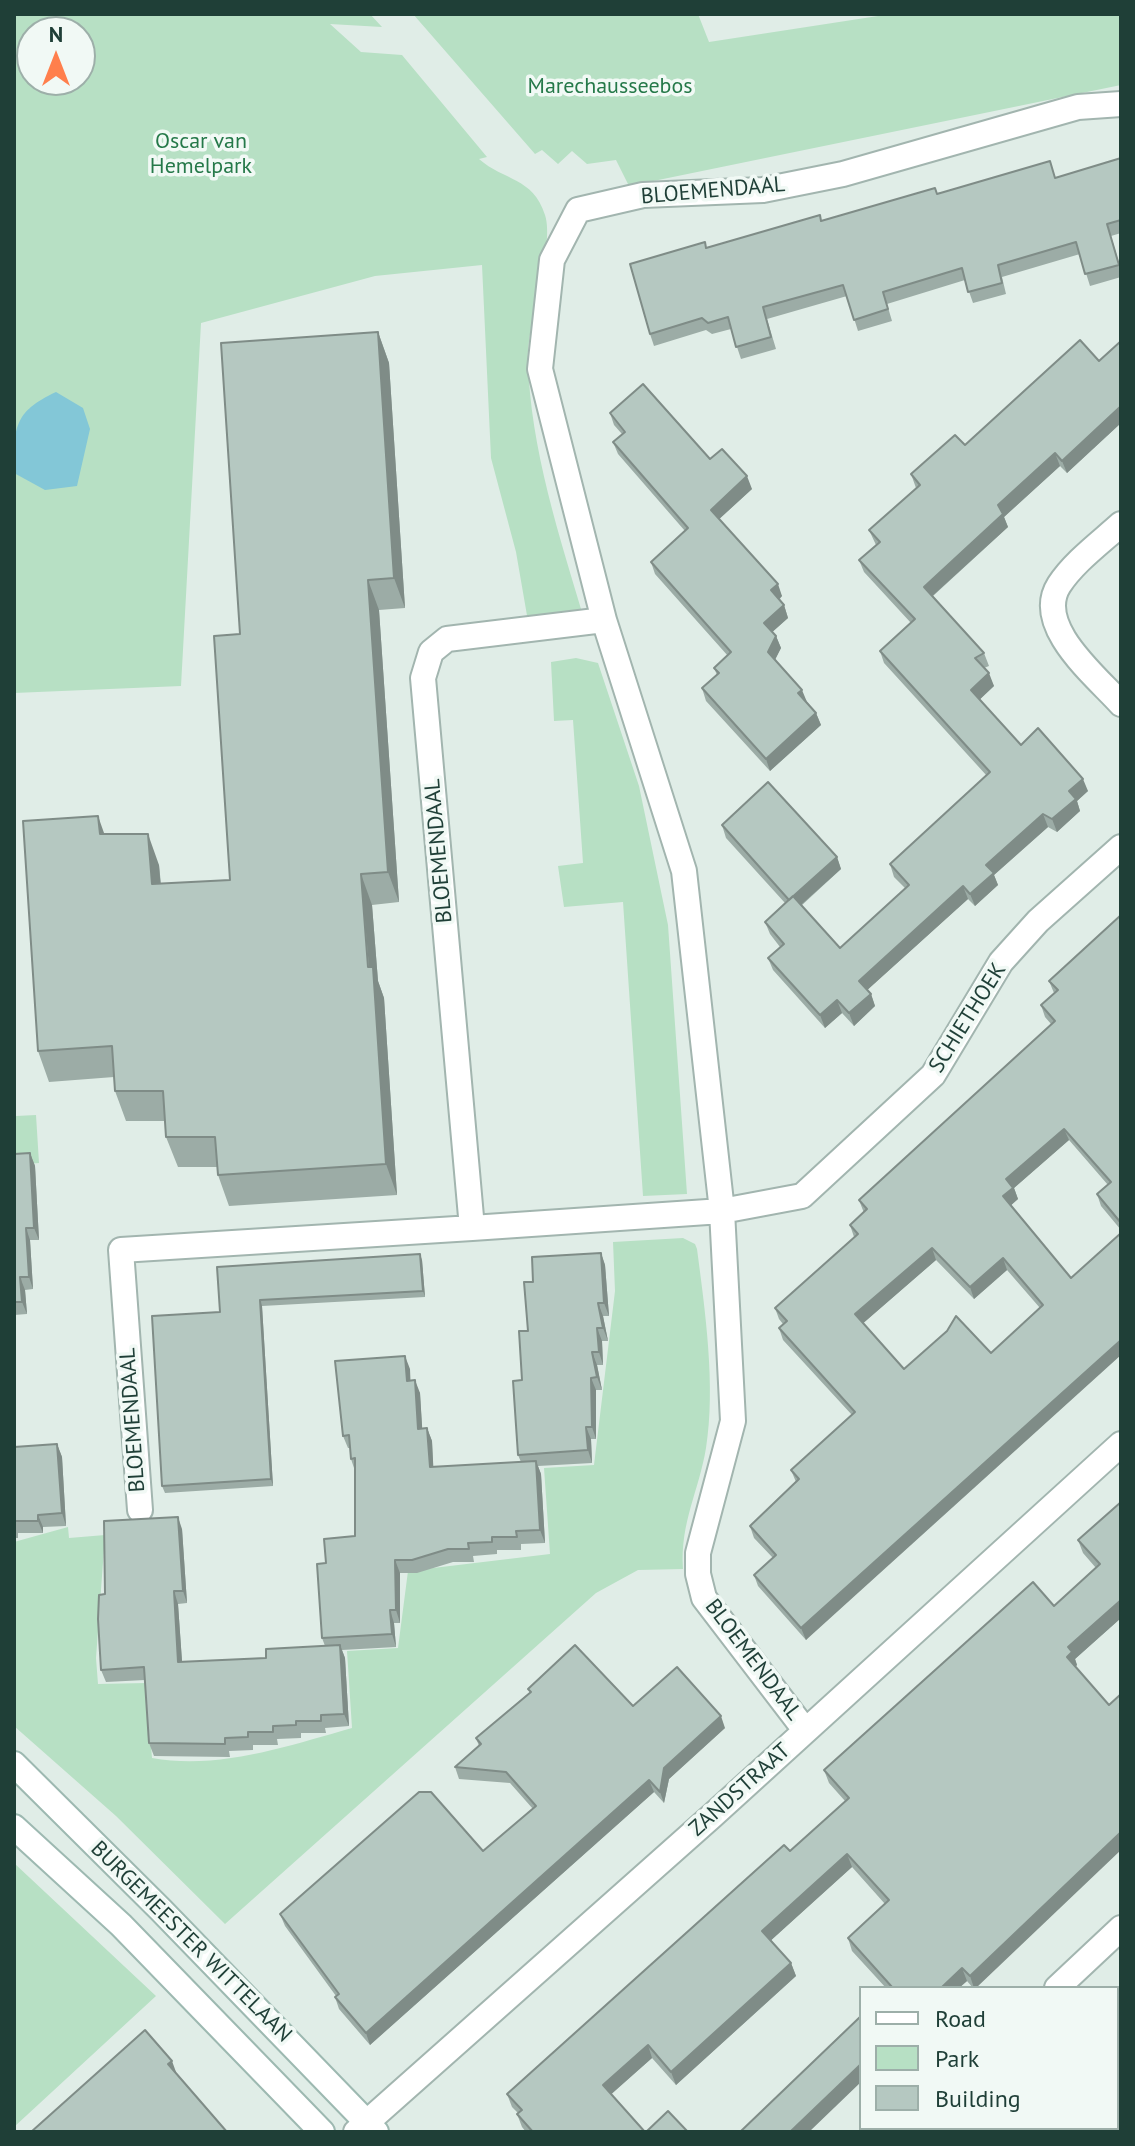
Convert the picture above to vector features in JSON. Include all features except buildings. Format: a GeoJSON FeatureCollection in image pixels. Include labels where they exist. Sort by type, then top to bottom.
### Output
{"type":"FeatureCollection","features":[{"type":"Feature","properties":{"kind":"street","name":"BLOEMENDAAL"},"geometry":{"type":"LineString","coordinates":[[805,1730],[704,1598],[698,1574],[698,1553],[713,1486],[733,1421],[722,1211],[684,871],[604,620],[540,369],[552,260],[578,210],[643,195],[763,190],[843,174],[1078,107],[1121,104]]}},
{"type":"Feature","properties":{"kind":"street"},"geometry":{"type":"LineString","coordinates":[[1121,524],[1057,589],[1054,609],[1055,627],[1067,645],[1121,704]]}},
{"type":"Feature","properties":{"kind":"street","name":"BLOEMENDAAL"},"geometry":{"type":"LineString","coordinates":[[472,1228],[423,678],[431,652],[447,639],[604,620]]}},
{"type":"Feature","properties":{"kind":"street","name":"SCHIETHOEK"},"geometry":{"type":"LineString","coordinates":[[722,1211],[802,1196],[813,1186],[933,1075],[972,1017],[1001,962],[1038,921],[1121,847]]}},
{"type":"Feature","properties":{"kind":"street","name":"BLOEMENDAAL"},"geometry":{"type":"LineString","coordinates":[[140,1510],[121,1250],[722,1211]]}},
{"type":"Feature","properties":{"kind":"street","name":"ZANDSTRAAT"},"geometry":{"type":"LineString","coordinates":[[366,2129],[424,2070],[1121,1444]]}},
{"type":"Feature","properties":{"kind":"street","name":"BURGEMEESTER WITTELAAN"},"geometry":{"type":"LineString","coordinates":[[14,1764],[161,1910],[366,2129]]}},
{"type":"Feature","properties":{"kind":"street","name":"BURGEMEESTER WITTELAAN"},"geometry":{"type":"LineString","coordinates":[[14,1827],[121,1925],[322,2132]]}},
{"type":"Feature","properties":{"kind":"street"},"geometry":{"type":"LineString","coordinates":[[1059,1986],[1121,1928]]}},
{"type":"Feature","properties":{"kind":"green space","name":"Oscar van Hemelpark"},"geometry":{"type":"Polygon","coordinates":[[[14,14],[370,14],[382,27],[330,24],[361,52],[402,55],[487,157],[479,159],[525,186],[540,203],[545,215],[544,264],[529,344],[530,393],[540,459],[585,622],[529,627],[516,552],[491,458],[482,265],[375,276],[201,323],[181,686],[14,693],[14,14]]]}},
{"type":"Feature","properties":{"kind":"green space","name":"Marechausseebos"},"geometry":{"type":"Polygon","coordinates":[[[413,14],[698,14],[709,42],[891,14],[1121,14],[1121,85],[629,186],[616,160],[587,164],[572,151],[558,164],[542,150],[535,154],[413,14]]]}},
{"type":"Feature","properties":{"kind":"green space"},"geometry":{"type":"Polygon","coordinates":[[[576,658],[598,663],[639,786],[668,925],[687,1194],[643,1196],[623,902],[564,907],[558,866],[583,863],[573,720],[554,721],[551,662],[576,658]]]}},
{"type":"Feature","properties":{"kind":"green space"},"geometry":{"type":"Polygon","coordinates":[[[14,1073],[16,1116],[36,1115],[39,1163],[14,1165],[14,1073]]]}},
{"type":"Feature","properties":{"kind":"green space"},"geometry":{"type":"Polygon","coordinates":[[[683,1238],[695,1244],[697,1249],[708,1348],[710,1399],[703,1464],[684,1536],[683,1569],[638,1570],[596,1593],[225,1924],[116,1816],[14,1726],[14,1542],[68,1527],[69,1538],[105,1535],[96,1658],[98,1684],[146,1683],[152,1758],[177,1761],[228,1759],[278,1749],[352,1728],[347,1651],[398,1648],[408,1571],[550,1554],[544,1468],[594,1465],[615,1291],[613,1242],[683,1238]]]}},
{"type":"Feature","properties":{"kind":"green space"},"geometry":{"type":"Polygon","coordinates":[[[14,1863],[156,1996],[14,2127],[14,1863]]]}},
{"type":"Feature","properties":{"kind":"green space"},"geometry":{"type":"Polygon","coordinates":[[[1121,2029],[1121,2132],[1089,2132],[1119,2130],[1121,2029]]]}},
{"type":"Feature","properties":{"kind":"water"},"geometry":{"type":"Polygon","coordinates":[[[56,392],[83,408],[90,429],[77,486],[45,490],[14,473],[16,433],[31,407],[56,392]]]}}]}
